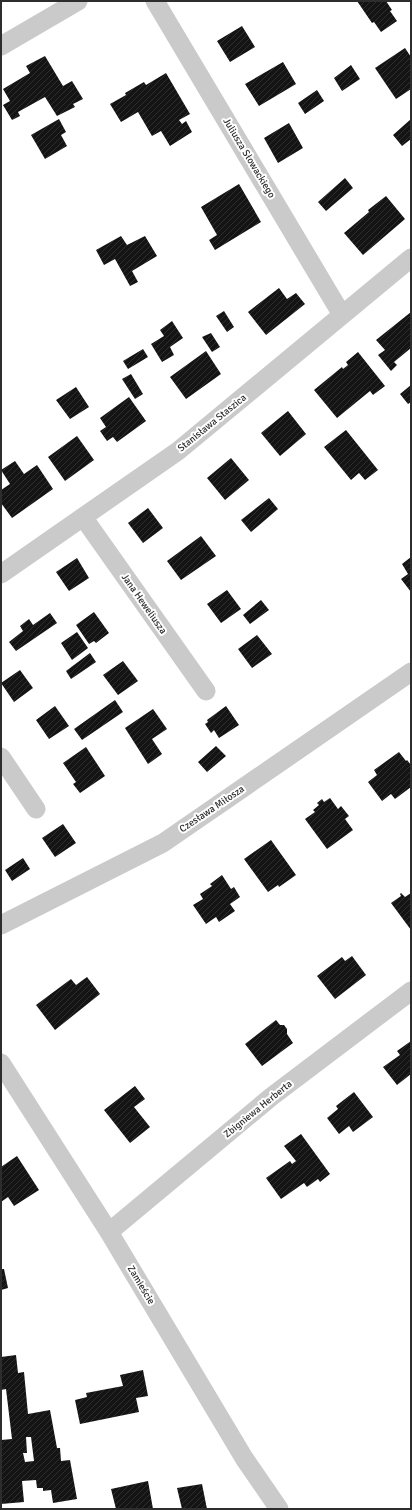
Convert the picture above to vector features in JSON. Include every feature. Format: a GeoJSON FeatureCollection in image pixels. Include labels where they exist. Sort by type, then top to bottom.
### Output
{"type":"FeatureCollection","features":[{"type":"Feature","properties":{"kind":"street"},"geometry":{"type":"LineString","coordinates":[[1,46],[78,1]]}},
{"type":"Feature","properties":{"kind":"street","name":"Juliusza Słowackiego"},"geometry":{"type":"LineString","coordinates":[[155,1],[342,316]]}},
{"type":"Feature","properties":{"kind":"street","name":"Stanisława Staszica"},"geometry":{"type":"LineString","coordinates":[[4,566],[83,517],[178,451],[411,258]]}},
{"type":"Feature","properties":{"kind":"street","name":"Jana Heweliusza"},"geometry":{"type":"LineString","coordinates":[[83,517],[206,691]]}},
{"type":"Feature","properties":{"kind":"street","name":"Czesława Miłosza"},"geometry":{"type":"LineString","coordinates":[[1,925],[163,843],[411,672]]}},
{"type":"Feature","properties":{"kind":"street"},"geometry":{"type":"LineString","coordinates":[[1,757],[36,809]]}},
{"type":"Feature","properties":{"kind":"street","name":"Zbigniewa Herberta"},"geometry":{"type":"LineString","coordinates":[[109,1232],[271,1098],[411,991]]}},
{"type":"Feature","properties":{"kind":"street","name":"Zamieście"},"geometry":{"type":"LineString","coordinates":[[1,1063],[109,1232],[244,1458],[278,1509]]}},
{"type":"Feature","properties":{"kind":"building"},"geometry":{"type":"Polygon","coordinates":[[[357,1],[386,1],[392,10],[390,11],[397,21],[381,32],[374,22],[372,23],[357,1]]]}},
{"type":"Feature","properties":{"kind":"building"},"geometry":{"type":"Polygon","coordinates":[[[242,26],[255,47],[230,62],[217,41],[242,26]]]}},
{"type":"Feature","properties":{"kind":"building"},"geometry":{"type":"Polygon","coordinates":[[[405,48],[411,57],[411,89],[396,99],[375,68],[405,48]]]}},
{"type":"Feature","properties":{"kind":"building"},"geometry":{"type":"Polygon","coordinates":[[[45,56],[63,86],[72,81],[83,99],[73,104],[75,107],[57,116],[45,97],[18,112],[20,116],[12,120],[3,105],[10,101],[3,89],[30,73],[26,66],[45,56]]]}},
{"type":"Feature","properties":{"kind":"building"},"geometry":{"type":"Polygon","coordinates":[[[283,62],[296,84],[259,106],[245,84],[283,62]]]}},
{"type":"Feature","properties":{"kind":"building"},"geometry":{"type":"Polygon","coordinates":[[[351,65],[360,79],[342,91],[334,78],[351,65]]]}},
{"type":"Feature","properties":{"kind":"building"},"geometry":{"type":"Polygon","coordinates":[[[166,73],[190,114],[179,120],[182,124],[186,121],[192,132],[170,146],[161,131],[152,136],[138,112],[121,122],[110,104],[144,82],[146,85],[166,73]]]}},
{"type":"Feature","properties":{"kind":"building"},"geometry":{"type":"Polygon","coordinates":[[[317,90],[324,101],[305,114],[298,103],[317,90]]]}},
{"type":"Feature","properties":{"kind":"building"},"geometry":{"type":"Polygon","coordinates":[[[59,119],[66,132],[61,135],[67,146],[45,159],[31,135],[59,119]]]}},
{"type":"Feature","properties":{"kind":"building"},"geometry":{"type":"Polygon","coordinates":[[[411,119],[411,139],[402,146],[393,135],[411,119]]]}},
{"type":"Feature","properties":{"kind":"building"},"geometry":{"type":"Polygon","coordinates":[[[289,123],[303,148],[278,163],[264,138],[289,123]]]}},
{"type":"Feature","properties":{"kind":"building"},"geometry":{"type":"Polygon","coordinates":[[[345,178],[353,188],[326,211],[318,202],[345,178]]]}},
{"type":"Feature","properties":{"kind":"building"},"geometry":{"type":"Polygon","coordinates":[[[239,184],[261,222],[215,250],[209,240],[217,235],[201,207],[239,184]]]}},
{"type":"Feature","properties":{"kind":"building"},"geometry":{"type":"Polygon","coordinates":[[[386,196],[405,219],[363,255],[344,233],[369,212],[368,210],[386,196]]]}},
{"type":"Feature","properties":{"kind":"building"},"geometry":{"type":"Polygon","coordinates":[[[121,236],[127,245],[145,236],[157,256],[132,271],[138,282],[130,286],[115,259],[104,265],[96,250],[121,236]]]}},
{"type":"Feature","properties":{"kind":"building"},"geometry":{"type":"Polygon","coordinates":[[[279,288],[287,299],[296,293],[305,304],[266,335],[248,312],[279,288]]]}},
{"type":"Feature","properties":{"kind":"building"},"geometry":{"type":"Polygon","coordinates":[[[224,311],[234,327],[227,332],[216,316],[224,311]]]}},
{"type":"Feature","properties":{"kind":"building"},"geometry":{"type":"Polygon","coordinates":[[[411,312],[411,348],[394,362],[397,365],[391,371],[378,355],[385,350],[376,340],[411,312]]]}},
{"type":"Feature","properties":{"kind":"building"},"geometry":{"type":"Polygon","coordinates":[[[172,321],[183,338],[170,347],[174,355],[162,362],[151,344],[164,336],[160,330],[172,321]]]}},
{"type":"Feature","properties":{"kind":"building"},"geometry":{"type":"Polygon","coordinates":[[[211,333],[220,347],[212,352],[202,337],[211,333]]]}},
{"type":"Feature","properties":{"kind":"building"},"geometry":{"type":"Polygon","coordinates":[[[143,349],[148,357],[128,369],[123,361],[143,349]]]}},
{"type":"Feature","properties":{"kind":"building"},"geometry":{"type":"Polygon","coordinates":[[[206,351],[221,374],[186,399],[170,377],[206,351]]]}},
{"type":"Feature","properties":{"kind":"building"},"geometry":{"type":"Polygon","coordinates":[[[358,352],[385,386],[373,395],[370,391],[337,418],[314,390],[342,367],[343,369],[348,365],[346,362],[358,352]]]}},
{"type":"Feature","properties":{"kind":"building"},"geometry":{"type":"Polygon","coordinates":[[[131,374],[143,394],[135,399],[122,379],[131,374]]]}},
{"type":"Feature","properties":{"kind":"building"},"geometry":{"type":"Polygon","coordinates":[[[411,385],[411,402],[408,404],[400,394],[411,385]]]}},
{"type":"Feature","properties":{"kind":"building"},"geometry":{"type":"Polygon","coordinates":[[[76,387],[89,407],[70,419],[56,400],[76,387]]]}},
{"type":"Feature","properties":{"kind":"building"},"geometry":{"type":"Polygon","coordinates":[[[129,397],[146,421],[117,442],[113,437],[107,441],[100,431],[106,427],[100,418],[129,397]]]}},
{"type":"Feature","properties":{"kind":"building"},"geometry":{"type":"Polygon","coordinates":[[[288,411],[306,434],[280,456],[261,433],[288,411]]]}},
{"type":"Feature","properties":{"kind":"building"},"geometry":{"type":"Polygon","coordinates":[[[346,430],[378,470],[365,480],[359,473],[351,480],[324,447],[346,430]]]}},
{"type":"Feature","properties":{"kind":"building"},"geometry":{"type":"Polygon","coordinates":[[[77,436],[94,460],[65,481],[48,457],[77,436]]]}},
{"type":"Feature","properties":{"kind":"building"},"geometry":{"type":"Polygon","coordinates":[[[231,458],[249,480],[225,500],[207,478],[231,458]]]}},
{"type":"Feature","properties":{"kind":"building"},"geometry":{"type":"Polygon","coordinates":[[[15,461],[24,474],[37,465],[53,489],[12,518],[1,503],[1,490],[10,484],[1,470],[15,461]]]}},
{"type":"Feature","properties":{"kind":"building"},"geometry":{"type":"Polygon","coordinates":[[[269,498],[278,509],[251,532],[241,520],[269,498]]]}},
{"type":"Feature","properties":{"kind":"building"},"geometry":{"type":"Polygon","coordinates":[[[148,508],[163,528],[143,543],[128,523],[148,508]]]}},
{"type":"Feature","properties":{"kind":"building"},"geometry":{"type":"Polygon","coordinates":[[[201,536],[216,556],[181,580],[167,561],[201,536]]]}},
{"type":"Feature","properties":{"kind":"building"},"geometry":{"type":"Polygon","coordinates":[[[411,557],[411,592],[401,579],[408,574],[402,564],[411,557]]]}},
{"type":"Feature","properties":{"kind":"building"},"geometry":{"type":"Polygon","coordinates":[[[77,558],[89,578],[69,591],[56,572],[77,558]]]}},
{"type":"Feature","properties":{"kind":"building"},"geometry":{"type":"Polygon","coordinates":[[[227,590],[241,609],[221,623],[207,604],[227,590]]]}},
{"type":"Feature","properties":{"kind":"building"},"geometry":{"type":"Polygon","coordinates":[[[261,600],[269,610],[250,624],[243,615],[261,600]]]}},
{"type":"Feature","properties":{"kind":"building"},"geometry":{"type":"Polygon","coordinates":[[[94,612],[109,633],[96,643],[94,641],[89,644],[76,625],[94,612]]]}},
{"type":"Feature","properties":{"kind":"building"},"geometry":{"type":"Polygon","coordinates":[[[50,613],[57,623],[16,651],[9,642],[23,631],[20,626],[29,619],[33,625],[50,613]]]}},
{"type":"Feature","properties":{"kind":"building"},"geometry":{"type":"Polygon","coordinates":[[[77,632],[88,648],[72,660],[61,643],[77,632]]]}},
{"type":"Feature","properties":{"kind":"building"},"geometry":{"type":"Polygon","coordinates":[[[257,635],[272,654],[252,668],[238,649],[257,635]]]}},
{"type":"Feature","properties":{"kind":"building"},"geometry":{"type":"Polygon","coordinates":[[[90,653],[96,662],[71,679],[66,671],[90,653]]]}},
{"type":"Feature","properties":{"kind":"building"},"geometry":{"type":"Polygon","coordinates":[[[123,661],[138,681],[118,695],[103,675],[123,661]]]}},
{"type":"Feature","properties":{"kind":"building"},"geometry":{"type":"Polygon","coordinates":[[[20,670],[33,688],[14,702],[1,683],[20,670]]]}},
{"type":"Feature","properties":{"kind":"building"},"geometry":{"type":"Polygon","coordinates":[[[115,700],[123,712],[82,740],[74,729],[115,700]]]}},
{"type":"Feature","properties":{"kind":"building"},"geometry":{"type":"Polygon","coordinates":[[[55,706],[69,726],[49,739],[36,720],[55,706]]]}},
{"type":"Feature","properties":{"kind":"building"},"geometry":{"type":"Polygon","coordinates":[[[226,706],[239,725],[219,738],[214,730],[211,733],[205,724],[208,722],[207,720],[226,706]]]}},
{"type":"Feature","properties":{"kind":"building"},"geometry":{"type":"Polygon","coordinates":[[[153,709],[167,729],[152,739],[162,754],[148,764],[125,728],[153,709]]]}},
{"type":"Feature","properties":{"kind":"building"},"geometry":{"type":"Polygon","coordinates":[[[216,746],[226,756],[207,772],[198,762],[216,746]]]}},
{"type":"Feature","properties":{"kind":"building"},"geometry":{"type":"Polygon","coordinates":[[[86,747],[105,776],[80,793],[73,784],[76,782],[63,763],[86,747]]]}},
{"type":"Feature","properties":{"kind":"building"},"geometry":{"type":"Polygon","coordinates":[[[399,752],[411,765],[411,787],[395,799],[391,794],[382,801],[368,782],[377,775],[374,770],[399,752]]]}},
{"type":"Feature","properties":{"kind":"building"},"geometry":{"type":"Polygon","coordinates":[[[330,798],[338,809],[341,806],[349,816],[345,819],[353,830],[327,849],[305,819],[315,812],[313,810],[319,805],[317,803],[322,799],[324,802],[330,798]]]}},
{"type":"Feature","properties":{"kind":"building"},"geometry":{"type":"Polygon","coordinates":[[[63,824],[76,843],[55,857],[42,838],[63,824]]]}},
{"type":"Feature","properties":{"kind":"building"},"geometry":{"type":"Polygon","coordinates":[[[271,840],[296,875],[279,887],[278,885],[268,892],[244,859],[271,840]]]}},
{"type":"Feature","properties":{"kind":"building"},"geometry":{"type":"Polygon","coordinates":[[[23,858],[30,869],[12,881],[5,870],[23,858]]]}},
{"type":"Feature","properties":{"kind":"building"},"geometry":{"type":"Polygon","coordinates":[[[222,875],[231,889],[234,887],[240,897],[230,904],[235,911],[219,922],[216,917],[206,924],[193,905],[203,899],[200,894],[212,886],[210,884],[222,875]]]}},
{"type":"Feature","properties":{"kind":"building"},"geometry":{"type":"Polygon","coordinates":[[[401,893],[405,897],[411,893],[411,930],[391,903],[401,896],[401,893]]]}},
{"type":"Feature","properties":{"kind":"building"},"geometry":{"type":"Polygon","coordinates":[[[352,956],[366,975],[335,999],[317,976],[342,957],[345,961],[352,956]]]}},
{"type":"Feature","properties":{"kind":"building"},"geometry":{"type":"Polygon","coordinates":[[[87,977],[100,994],[55,1030],[36,1005],[71,979],[76,985],[87,977]]]}},
{"type":"Feature","properties":{"kind":"building"},"geometry":{"type":"Polygon","coordinates":[[[276,1020],[280,1025],[284,1025],[287,1029],[287,1034],[293,1043],[262,1066],[245,1044],[276,1020]]]}},
{"type":"Feature","properties":{"kind":"building"},"geometry":{"type":"Polygon","coordinates":[[[411,1041],[411,1074],[397,1085],[383,1067],[400,1055],[397,1051],[411,1041]]]}},
{"type":"Feature","properties":{"kind":"building"},"geometry":{"type":"Polygon","coordinates":[[[135,1086],[145,1099],[134,1107],[150,1127],[130,1143],[104,1110],[135,1086]]]}},
{"type":"Feature","properties":{"kind":"building"},"geometry":{"type":"Polygon","coordinates":[[[354,1092],[373,1117],[353,1132],[349,1126],[339,1134],[327,1118],[338,1109],[336,1106],[354,1092]]]}},
{"type":"Feature","properties":{"kind":"building"},"geometry":{"type":"Polygon","coordinates":[[[301,1134],[330,1174],[320,1182],[318,1179],[307,1187],[304,1183],[281,1199],[266,1178],[290,1161],[292,1164],[296,1161],[284,1146],[301,1134]]]}},
{"type":"Feature","properties":{"kind":"building"},"geometry":{"type":"Polygon","coordinates":[[[17,1156],[39,1190],[14,1206],[8,1197],[1,1202],[1,1167],[17,1156]]]}},
{"type":"Feature","properties":{"kind":"building"},"geometry":{"type":"Polygon","coordinates":[[[1,1269],[4,1269],[8,1288],[1,1290],[1,1269]]]}},
{"type":"Feature","properties":{"kind":"building"},"geometry":{"type":"Polygon","coordinates":[[[16,1355],[18,1373],[24,1372],[28,1414],[50,1410],[57,1448],[60,1448],[61,1461],[70,1460],[77,1499],[53,1503],[51,1490],[43,1491],[43,1488],[37,1488],[36,1480],[22,1481],[24,1502],[1,1504],[1,1440],[12,1439],[6,1389],[1,1390],[1,1357],[16,1355]],[[26,1437],[27,1453],[23,1453],[25,1462],[34,1461],[31,1437],[26,1437]]]}},
{"type":"Feature","properties":{"kind":"building"},"geometry":{"type":"Polygon","coordinates":[[[143,1370],[148,1396],[136,1398],[139,1412],[80,1424],[75,1400],[87,1397],[86,1393],[123,1386],[120,1375],[143,1370]]]}},
{"type":"Feature","properties":{"kind":"building"},"geometry":{"type":"Polygon","coordinates":[[[148,1481],[153,1509],[116,1509],[111,1489],[148,1481]]]}},
{"type":"Feature","properties":{"kind":"building"},"geometry":{"type":"Polygon","coordinates":[[[202,1484],[207,1509],[182,1509],[177,1488],[202,1484]]]}}]}
